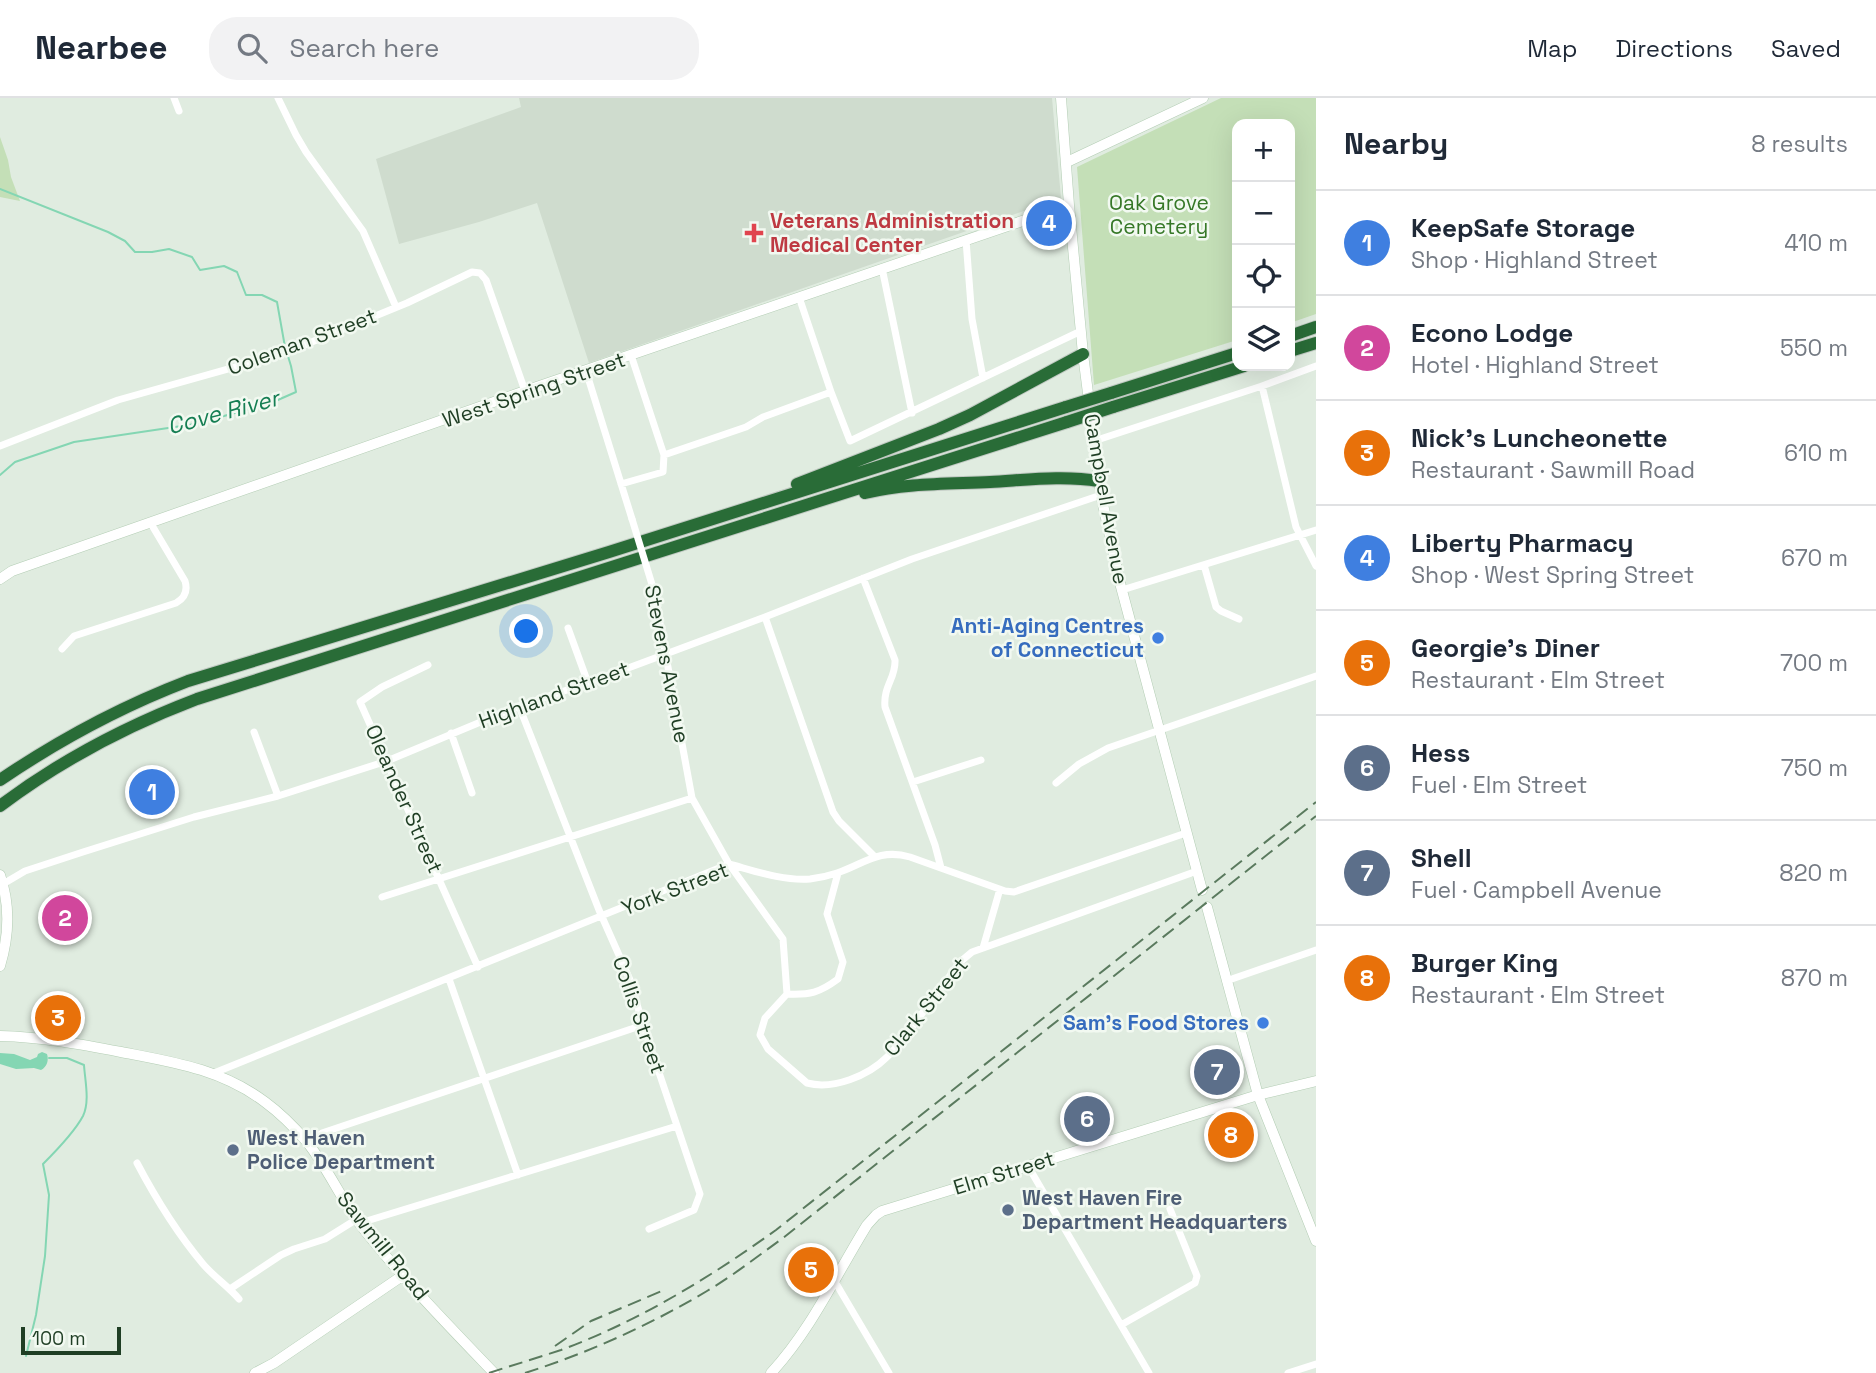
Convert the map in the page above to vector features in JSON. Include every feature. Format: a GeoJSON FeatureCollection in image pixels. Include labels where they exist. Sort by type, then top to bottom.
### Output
{"type":"FeatureCollection","features":[{"type":"Feature","properties":{"kind":"highway"},"geometry":{"type":"LineString","coordinates":[[1295,334],[1316,327]]}},
{"type":"Feature","properties":{"kind":"highway"},"geometry":{"type":"LineString","coordinates":[[1295,349],[1316,343]]}},
{"type":"Feature","properties":{"kind":"highway"},"geometry":{"type":"LineString","coordinates":[[678,530],[939,429],[1083,354]]}},
{"type":"Feature","properties":{"kind":"highway"},"geometry":{"type":"LineString","coordinates":[[0,780],[100,719],[188,681],[678,530],[1232,355]]}},
{"type":"Feature","properties":{"kind":"highway"},"geometry":{"type":"LineString","coordinates":[[0,806],[88,748],[130,726],[186,703],[1232,370]]}},
{"type":"Feature","properties":{"kind":"highway"},"geometry":{"type":"LineString","coordinates":[[749,523],[887,489],[1078,478],[1099,481]]}},
{"type":"Feature","properties":{"kind":"main road","name":"Campbell Avenue"},"geometry":{"type":"LineString","coordinates":[[1061,98],[1083,354],[1101,495],[1122,590],[1202,890]]}},
{"type":"Feature","properties":{"kind":"main road"},"geometry":{"type":"LineString","coordinates":[[1067,162],[1203,98]]}},
{"type":"Feature","properties":{"kind":"main road","name":"West Spring Street"},"geometry":{"type":"LineString","coordinates":[[0,579],[12,571],[150,522],[1069,205]]}},
{"type":"Feature","properties":{"kind":"main road"},"geometry":{"type":"LineString","coordinates":[[0,966],[7,928],[5,894],[1,879]]}},
{"type":"Feature","properties":{"kind":"main road"},"geometry":{"type":"LineString","coordinates":[[1207,907],[1258,1096],[1315,1237]]}},
{"type":"Feature","properties":{"kind":"main road","name":"Sawmill Road"},"geometry":{"type":"LineString","coordinates":[[0,1036],[36,1037],[172,1062],[214,1073],[267,1104],[308,1143],[358,1221],[402,1276],[494,1373]]}},
{"type":"Feature","properties":{"kind":"main road","name":"Elm Street"},"geometry":{"type":"LineString","coordinates":[[771,1373],[802,1334],[867,1225],[882,1211],[1258,1096],[1316,1081]]}},
{"type":"Feature","properties":{"kind":"main road"},"geometry":{"type":"LineString","coordinates":[[255,1373],[274,1363],[402,1276]]}},
{"type":"Feature","properties":{"kind":"street"},"geometry":{"type":"LineString","coordinates":[[174,98],[179,111]]}},
{"type":"Feature","properties":{"kind":"street"},"geometry":{"type":"LineString","coordinates":[[278,98],[306,152],[363,231],[396,307]]}},
{"type":"Feature","properties":{"kind":"street"},"geometry":{"type":"LineString","coordinates":[[966,240],[972,319],[983,378]]}},
{"type":"Feature","properties":{"kind":"street"},"geometry":{"type":"LineString","coordinates":[[883,268],[912,413]]}},
{"type":"Feature","properties":{"kind":"street","name":"Coleman Street"},"geometry":{"type":"LineString","coordinates":[[0,446],[118,400],[286,351],[396,307],[468,273],[480,273],[486,280],[525,391]]}},
{"type":"Feature","properties":{"kind":"street"},"geometry":{"type":"LineString","coordinates":[[799,298],[850,441],[1082,331]]}},
{"type":"Feature","properties":{"kind":"street"},"geometry":{"type":"LineString","coordinates":[[621,484],[663,472],[664,455],[631,355]]}},
{"type":"Feature","properties":{"kind":"street"},"geometry":{"type":"LineString","coordinates":[[1094,441],[1316,366]]}},
{"type":"Feature","properties":{"kind":"street","name":"Stevens Avenue"},"geometry":{"type":"LineString","coordinates":[[586,371],[654,591],[692,797],[729,864],[783,939],[787,993]]}},
{"type":"Feature","properties":{"kind":"street"},"geometry":{"type":"LineString","coordinates":[[1262,386],[1296,527],[1316,566]]}},
{"type":"Feature","properties":{"kind":"street"},"geometry":{"type":"LineString","coordinates":[[664,455],[746,427],[763,417],[831,392]]}},
{"type":"Feature","properties":{"kind":"street","name":"Highland Street"},"geometry":{"type":"LineString","coordinates":[[1,879],[194,817],[278,796],[387,761],[519,706],[765,617],[912,558],[1101,495]]}},
{"type":"Feature","properties":{"kind":"street"},"geometry":{"type":"LineString","coordinates":[[62,649],[74,636],[176,603],[185,596],[185,581],[150,522]]}},
{"type":"Feature","properties":{"kind":"street"},"geometry":{"type":"LineString","coordinates":[[1122,590],[1316,530]]}},
{"type":"Feature","properties":{"kind":"street"},"geometry":{"type":"LineString","coordinates":[[1204,565],[1216,607],[1239,619]]}},
{"type":"Feature","properties":{"kind":"street"},"geometry":{"type":"LineString","coordinates":[[863,578],[895,660],[884,702],[941,868]]}},
{"type":"Feature","properties":{"kind":"street"},"geometry":{"type":"LineString","coordinates":[[765,617],[833,812],[874,856]]}},
{"type":"Feature","properties":{"kind":"street"},"geometry":{"type":"LineString","coordinates":[[568,628],[588,682]]}},
{"type":"Feature","properties":{"kind":"street","name":"Oleander Street"},"geometry":{"type":"LineString","coordinates":[[428,665],[382,687],[360,702],[478,967]]}},
{"type":"Feature","properties":{"kind":"street"},"geometry":{"type":"LineString","coordinates":[[1056,783],[1079,764],[1108,748],[1316,676]]}},
{"type":"Feature","properties":{"kind":"street","name":"Collis Street"},"geometry":{"type":"LineString","coordinates":[[519,706],[630,980],[700,1194],[694,1210],[649,1229]]}},
{"type":"Feature","properties":{"kind":"street"},"geometry":{"type":"LineString","coordinates":[[254,732],[278,796]]}},
{"type":"Feature","properties":{"kind":"street"},"geometry":{"type":"LineString","coordinates":[[451,733],[472,793]]}},
{"type":"Feature","properties":{"kind":"street"},"geometry":{"type":"LineString","coordinates":[[913,782],[981,760]]}},
{"type":"Feature","properties":{"kind":"street"},"geometry":{"type":"LineString","coordinates":[[382,897],[692,797]]}},
{"type":"Feature","properties":{"kind":"street","name":"York Street"},"geometry":{"type":"LineString","coordinates":[[214,1073],[729,864],[774,876],[808,879],[838,873],[874,856],[894,854],[1010,892],[1186,833]]}},
{"type":"Feature","properties":{"kind":"street","name":"Clark Street"},"geometry":{"type":"LineString","coordinates":[[787,993],[765,1018],[760,1035],[768,1049],[802,1080],[814,1085],[832,1084],[869,1070],[888,1057],[960,962],[972,952],[1197,871]]}},
{"type":"Feature","properties":{"kind":"street"},"geometry":{"type":"LineString","coordinates":[[787,993],[808,995],[838,979],[843,962],[827,914],[838,873]]}},
{"type":"Feature","properties":{"kind":"street"},"geometry":{"type":"LineString","coordinates":[[983,948],[1000,889]]}},
{"type":"Feature","properties":{"kind":"street"},"geometry":{"type":"LineString","coordinates":[[1226,981],[1316,950]]}},
{"type":"Feature","properties":{"kind":"street"},"geometry":{"type":"LineString","coordinates":[[449,979],[518,1175]]}},
{"type":"Feature","properties":{"kind":"street"},"geometry":{"type":"LineString","coordinates":[[308,1143],[322,1133],[643,1025]]}},
{"type":"Feature","properties":{"kind":"street"},"geometry":{"type":"LineString","coordinates":[[230,1289],[281,1255],[325,1239],[358,1221],[677,1126]]}},
{"type":"Feature","properties":{"kind":"street"},"geometry":{"type":"LineString","coordinates":[[137,1163],[177,1231],[206,1267],[239,1299]]}},
{"type":"Feature","properties":{"kind":"street"},"geometry":{"type":"LineString","coordinates":[[1028,1166],[1149,1373]]}},
{"type":"Feature","properties":{"kind":"street"},"geometry":{"type":"LineString","coordinates":[[1121,1325],[1195,1283],[1196,1276],[1170,1209]]}},
{"type":"Feature","properties":{"kind":"street"},"geometry":{"type":"LineString","coordinates":[[834,1280],[889,1373]]}},
{"type":"Feature","properties":{"kind":"street"},"geometry":{"type":"LineString","coordinates":[[1288,1373],[1316,1364]]}},
{"type":"Feature","properties":{"kind":"shaded area","name":"Veterans Administration Medical Center"},"geometry":{"type":"Polygon","coordinates":[[[519,98],[1052,98],[1061,198],[589,363],[537,203],[399,244],[376,159],[521,107],[519,98]]]}},
{"type":"Feature","properties":{"kind":"shaded area"},"geometry":{"type":"Polygon","coordinates":[[[42,1052],[47,1054],[48,1059],[41,1070],[16,1069],[0,1064],[0,1053],[14,1054],[30,1060],[42,1052]]]}},
{"type":"Feature","properties":{"kind":"green space","name":"Oak Grove Cemetery"},"geometry":{"type":"Polygon","coordinates":[[[1221,98],[1316,98],[1316,314],[1295,321],[1295,119],[1232,119],[1232,342],[1094,385],[1077,167],[1221,98]]]}},
{"type":"Feature","properties":{"kind":"green space"},"geometry":{"type":"Polygon","coordinates":[[[0,137],[11,177],[20,201],[0,197],[0,137]]]}},
{"type":"Feature","properties":{"kind":"waterway","name":"Cove River"},"geometry":{"type":"LineString","coordinates":[[0,189],[108,232],[125,241],[135,252],[169,249],[192,257],[200,270],[224,266],[237,272],[246,295],[262,295],[277,302],[285,347]]}},
{"type":"Feature","properties":{"kind":"waterway","name":"Cove River"},"geometry":{"type":"LineString","coordinates":[[0,475],[15,462],[74,442],[195,424],[271,403],[296,392],[287,353]]}},
{"type":"Feature","properties":{"kind":"waterway","name":"Cove River"},"geometry":{"type":"LineString","coordinates":[[26,1356],[36,1315],[45,1256],[49,1195],[43,1164],[75,1128],[83,1116],[86,1104],[84,1065],[67,1058],[49,1058]]}},
{"type":"Feature","properties":{"kind":"railway"},"geometry":{"type":"LineString","coordinates":[[489,1373],[561,1350],[618,1326],[673,1297],[751,1248],[1316,802]]}},
{"type":"Feature","properties":{"kind":"railway"},"geometry":{"type":"LineString","coordinates":[[525,1373],[572,1357],[641,1327],[736,1272],[783,1238],[1316,816]]}},
{"type":"Feature","properties":{"kind":"railway"},"geometry":{"type":"LineString","coordinates":[[555,1346],[591,1321],[664,1290]]}},
{"type":"Feature","properties":{"kind":"place","name":"Liberty Pharmacy"},"geometry":{"type":"Point","coordinates":[1049,223]}},
{"type":"Feature","properties":{"kind":"place","name":"Veterans Administration Medical Center"},"geometry":{"type":"Point","coordinates":[754,233]}},
{"type":"Feature","properties":{"kind":"place","name":"Anti-Aging Centres of Connecticut"},"geometry":{"type":"Point","coordinates":[1158,638]}},
{"type":"Feature","properties":{"kind":"place","name":"KeepSafe Storage"},"geometry":{"type":"Point","coordinates":[152,792]}},
{"type":"Feature","properties":{"kind":"place","name":"Econo Lodge"},"geometry":{"type":"Point","coordinates":[65,918]}},
{"type":"Feature","properties":{"kind":"place","name":"Nick’s Luncheonette"},"geometry":{"type":"Point","coordinates":[58,1018]}},
{"type":"Feature","properties":{"kind":"place","name":"Sam’s Food Stores"},"geometry":{"type":"Point","coordinates":[1263,1023]}},
{"type":"Feature","properties":{"kind":"place","name":"Shell"},"geometry":{"type":"Point","coordinates":[1217,1072]}},
{"type":"Feature","properties":{"kind":"place","name":"Hess"},"geometry":{"type":"Point","coordinates":[1087,1119]}},
{"type":"Feature","properties":{"kind":"place","name":"Burger King"},"geometry":{"type":"Point","coordinates":[1231,1135]}},
{"type":"Feature","properties":{"kind":"place","name":"West Haven Police Department"},"geometry":{"type":"Point","coordinates":[233,1150]}},
{"type":"Feature","properties":{"kind":"place","name":"West Haven Fire Department Headquarters"},"geometry":{"type":"Point","coordinates":[1008,1210]}},
{"type":"Feature","properties":{"kind":"place","name":"Georgie’s Diner"},"geometry":{"type":"Point","coordinates":[811,1270]}}]}
